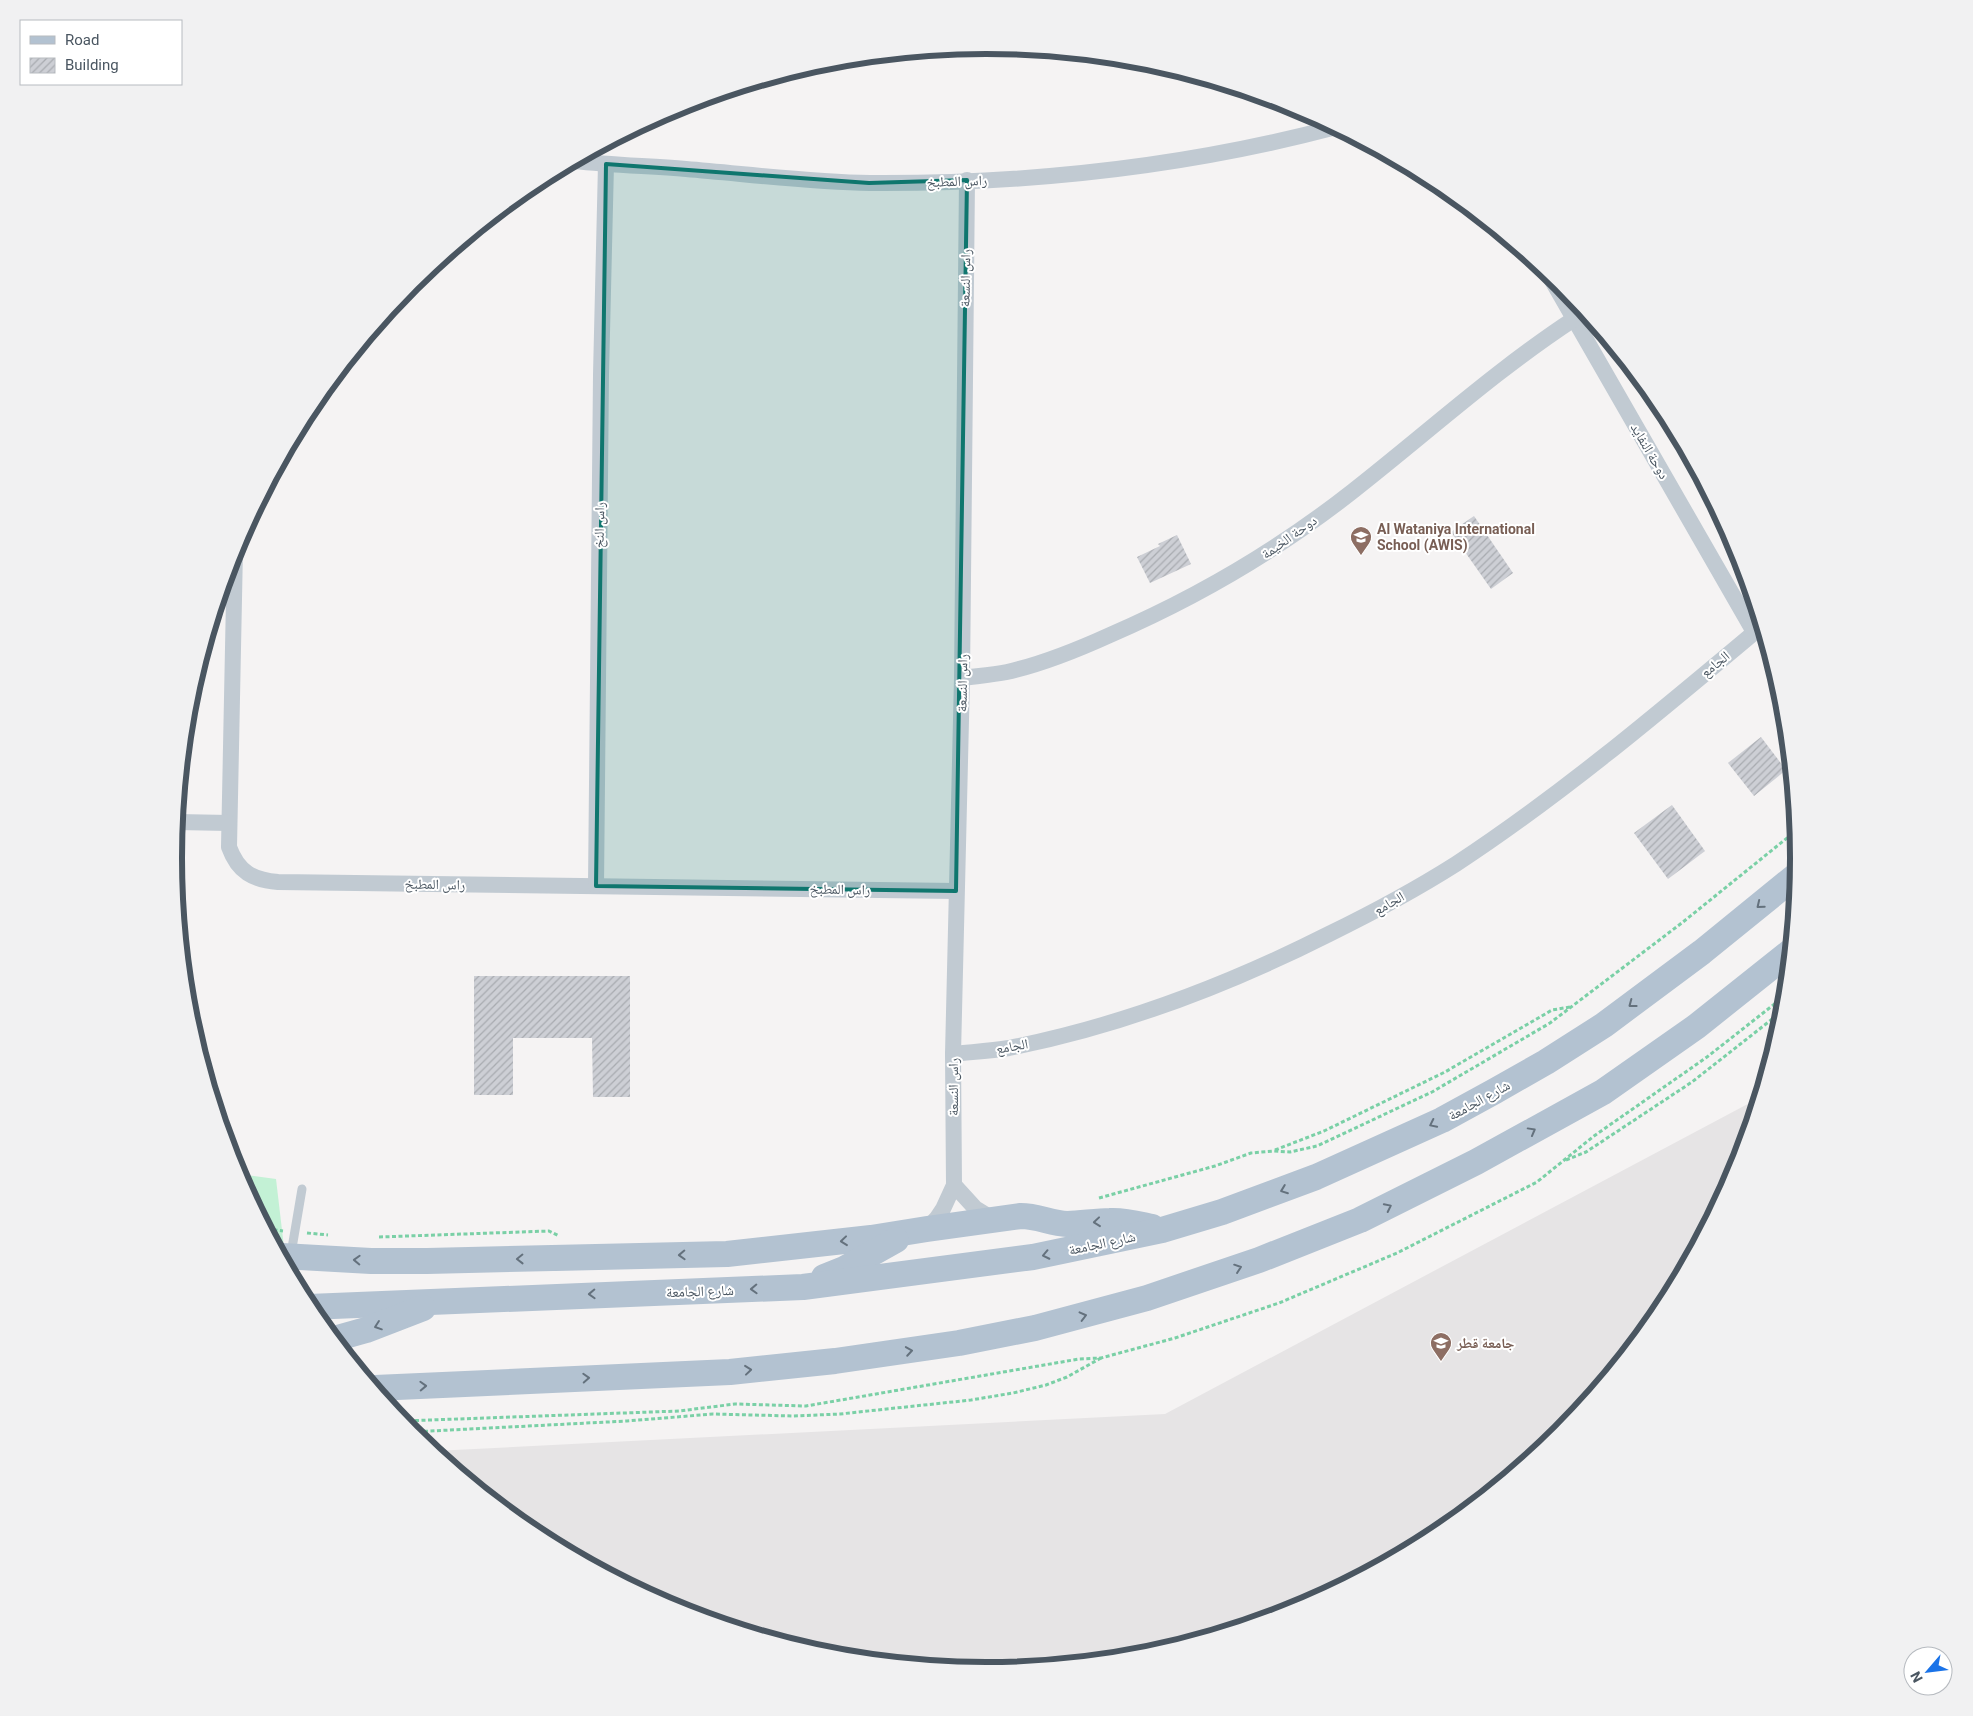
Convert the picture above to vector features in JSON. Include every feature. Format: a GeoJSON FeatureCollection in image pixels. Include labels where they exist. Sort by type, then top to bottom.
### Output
{"type":"FeatureCollection","features":[{"type":"Feature","properties":{"kind":"main road","name":"شارع الجامعة"},"geometry":{"type":"LineString","coordinates":[[319,1307],[803,1287],[1033,1257],[1162,1230],[1222,1212],[1316,1177],[1442,1120],[1546,1062],[1604,1025],[1702,952],[1790,880]]}},
{"type":"Feature","properties":{"kind":"main road"},"geometry":{"type":"LineString","coordinates":[[382,1388],[730,1372],[835,1361],[968,1341],[1035,1328],[1147,1298],[1259,1260],[1352,1224],[1476,1162],[1618,1082],[1697,1026],[1785,956]]}},
{"type":"Feature","properties":{"kind":"main road"},"geometry":{"type":"LineString","coordinates":[[289,1248],[371,1261],[427,1262],[726,1254],[872,1238],[994,1219],[1031,1216],[1054,1223],[1065,1224],[1124,1221],[1162,1230]]}},
{"type":"Feature","properties":{"kind":"main road"},"geometry":{"type":"LineString","coordinates":[[803,1287],[844,1269],[918,1231]]}},
{"type":"Feature","properties":{"kind":"main road"},"geometry":{"type":"LineString","coordinates":[[340,1336],[402,1318],[439,1301]]}},
{"type":"Feature","properties":{"kind":"street","name":"راس المطبخ"},"geometry":{"type":"LineString","coordinates":[[583,162],[686,169],[763,177],[869,183],[967,180],[1039,176],[1196,158],[1327,130]]}},
{"type":"Feature","properties":{"kind":"street","name":"راس النخ"},"geometry":{"type":"LineString","coordinates":[[596,886],[601,375],[606,164]]}},
{"type":"Feature","properties":{"kind":"street","name":"راس النسعة"},"geometry":{"type":"LineString","coordinates":[[918,1231],[937,1218],[954,1185],[953,1054],[962,678],[967,180]]}},
{"type":"Feature","properties":{"kind":"street","name":"دوحة النفايد"},"geometry":{"type":"LineString","coordinates":[[1560,294],[1756,625]]}},
{"type":"Feature","properties":{"kind":"street","name":"دوحة الخيمة"},"geometry":{"type":"LineString","coordinates":[[962,678],[1008,672],[1088,645],[1162,612],[1226,578],[1258,559],[1354,491],[1512,362],[1574,319]]}},
{"type":"Feature","properties":{"kind":"street","name":"راس المطبخ"},"geometry":{"type":"LineString","coordinates":[[234,573],[229,847],[232,857],[245,872],[255,879],[265,881],[956,891]]}},
{"type":"Feature","properties":{"kind":"street","name":"الجامع"},"geometry":{"type":"LineString","coordinates":[[953,1054],[1006,1048],[1054,1038],[1171,1004],[1232,980],[1382,908],[1455,864],[1557,792],[1757,630]]}},
{"type":"Feature","properties":{"kind":"street"},"geometry":{"type":"LineString","coordinates":[[183,822],[229,823]]}},
{"type":"Feature","properties":{"kind":"street"},"geometry":{"type":"LineString","coordinates":[[954,1185],[975,1208],[994,1219]]}},
{"type":"Feature","properties":{"kind":"lane"},"geometry":{"type":"LineString","coordinates":[[289,1248],[302,1189]]}},
{"type":"Feature","properties":{"kind":"path"},"geometry":{"type":"LineString","coordinates":[[1098,1198],[1206,1168],[1251,1153],[1290,1152],[1317,1146],[1389,1113],[1481,1064],[1550,1023],[1683,922],[1790,836]]}},
{"type":"Feature","properties":{"kind":"path"},"geometry":{"type":"LineString","coordinates":[[412,1421],[679,1411],[735,1404],[806,1406],[1079,1359],[1101,1358],[1175,1338],[1279,1303],[1397,1253],[1537,1182],[1581,1146],[1707,1057],[1777,1002]]}},
{"type":"Feature","properties":{"kind":"path"},"geometry":{"type":"LineString","coordinates":[[1274,1151],[1324,1131],[1445,1072],[1552,1010],[1570,1007]]}},
{"type":"Feature","properties":{"kind":"path"},"geometry":{"type":"LineString","coordinates":[[1566,1160],[1573,1159],[1586,1152],[1692,1082],[1774,1017]]}},
{"type":"Feature","properties":{"kind":"path"},"geometry":{"type":"LineString","coordinates":[[378,1237],[549,1231],[558,1234],[566,1243],[570,1258]]}},
{"type":"Feature","properties":{"kind":"path"},"geometry":{"type":"LineString","coordinates":[[278,1238],[289,1248],[332,1235]]}},
{"type":"Feature","properties":{"kind":"path"},"geometry":{"type":"LineString","coordinates":[[423,1431],[627,1421],[713,1414],[793,1416],[840,1414],[971,1400],[1046,1385],[1067,1377],[1101,1358]]}},
{"type":"Feature","properties":{"kind":"highlighted area"},"geometry":{"type":"Polygon","coordinates":[[[606,164],[869,183],[967,180],[956,891],[596,886],[606,164]]]}},
{"type":"Feature","properties":{"kind":"shaded area","name":"جامعة قطر"},"geometry":{"type":"Polygon","coordinates":[[[1753,1101],[1730,1166],[1708,1214],[1683,1260],[1625,1348],[1555,1427],[1517,1463],[1476,1496],[1433,1527],[1389,1555],[1294,1601],[1245,1620],[1195,1635],[1143,1647],[1091,1655],[1039,1661],[986,1662],[934,1661],[882,1655],[830,1647],[778,1635],[728,1620],[679,1601],[584,1555],[540,1527],[497,1496],[443,1451],[1165,1414],[1753,1101]]]}},
{"type":"Feature","properties":{"kind":"green space"},"geometry":{"type":"Polygon","coordinates":[[[247,1175],[276,1179],[284,1250],[247,1175]]]}},
{"type":"Feature","properties":{"kind":"building"},"geometry":{"type":"Polygon","coordinates":[[[1474,516],[1513,573],[1491,589],[1451,532],[1474,516]]]}},
{"type":"Feature","properties":{"kind":"building"},"geometry":{"type":"Polygon","coordinates":[[[1177,535],[1191,564],[1150,583],[1137,557],[1177,535]]]}},
{"type":"Feature","properties":{"kind":"building"},"geometry":{"type":"Polygon","coordinates":[[[1761,737],[1786,770],[1754,796],[1728,763],[1761,737]]]}},
{"type":"Feature","properties":{"kind":"building"},"geometry":{"type":"Polygon","coordinates":[[[1672,805],[1705,851],[1668,879],[1634,833],[1672,805]]]}},
{"type":"Feature","properties":{"kind":"building"},"geometry":{"type":"Polygon","coordinates":[[[474,976],[630,976],[630,1097],[593,1097],[592,1038],[513,1038],[513,1095],[474,1095],[474,976]]]}},
{"type":"Feature","properties":{"kind":"place","name":"Al Wataniya International School (AWIS)"},"geometry":{"type":"Point","coordinates":[1361,556]}},
{"type":"Feature","properties":{"kind":"place","name":"جامعة قطر"},"geometry":{"type":"Point","coordinates":[1441,1362]}}]}
